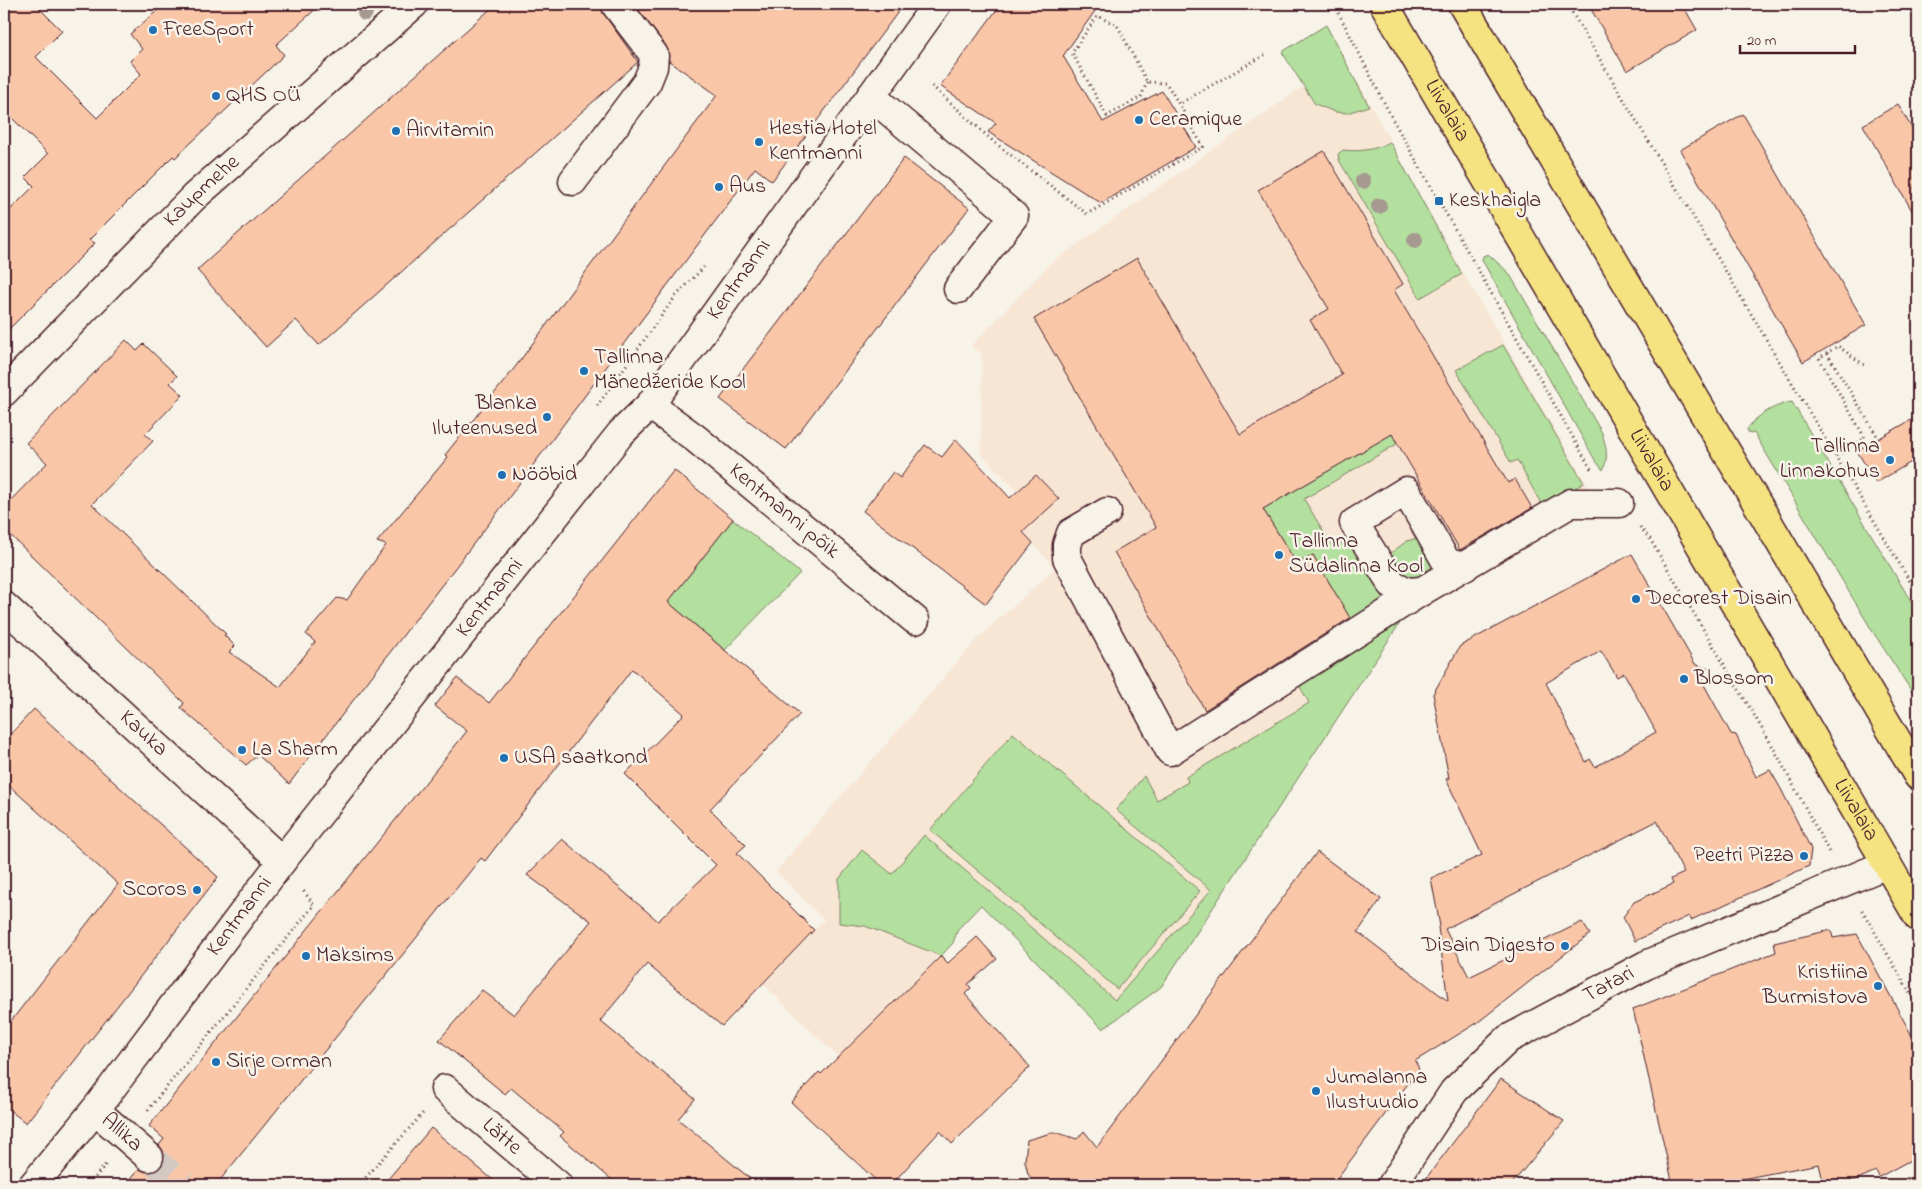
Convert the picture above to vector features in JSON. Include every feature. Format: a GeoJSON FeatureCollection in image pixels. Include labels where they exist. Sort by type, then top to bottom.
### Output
{"type":"FeatureCollection","features":[{"type":"Feature","properties":{"kind":"main road","name":"Liivalaia"},"geometry":{"type":"LineString","coordinates":[[1384,4],[1918,917]]}},
{"type":"Feature","properties":{"kind":"main road"},"geometry":{"type":"LineString","coordinates":[[1462,4],[1918,776]]}},
{"type":"Feature","properties":{"kind":"street","name":"Kaupmehe"},"geometry":{"type":"LineString","coordinates":[[4,392],[208,185],[414,4]]}},
{"type":"Feature","properties":{"kind":"street"},"geometry":{"type":"LineString","coordinates":[[573,181],[647,82],[653,67],[654,54],[615,4]]}},
{"type":"Feature","properties":{"kind":"street","name":"Kentmanni"},"geometry":{"type":"LineString","coordinates":[[33,1185],[94,1110],[282,861],[621,433],[650,405],[937,4]]}},
{"type":"Feature","properties":{"kind":"street"},"geometry":{"type":"LineString","coordinates":[[871,96],[1014,216],[958,289]]}},
{"type":"Feature","properties":{"kind":"street","name":"Kentmanni põik"},"geometry":{"type":"LineString","coordinates":[[650,405],[695,438],[915,620]]}},
{"type":"Feature","properties":{"kind":"street"},"geometry":{"type":"LineString","coordinates":[[1422,591],[1408,592],[1392,584],[1354,523],[1406,491],[1447,563],[1465,567]]}},
{"type":"Feature","properties":{"kind":"street"},"geometry":{"type":"LineString","coordinates":[[1107,512],[1071,532],[1067,545],[1067,558],[1170,751],[1422,591],[1571,503],[1619,503]]}},
{"type":"Feature","properties":{"kind":"street","name":"Kauka"},"geometry":{"type":"LineString","coordinates":[[4,606],[282,861]]}},
{"type":"Feature","properties":{"kind":"street","name":"Tatari"},"geometry":{"type":"LineString","coordinates":[[1392,1185],[1454,1091],[1508,1039],[1646,965],[1887,864]]}},
{"type":"Feature","properties":{"kind":"street","name":"Lätte"},"geometry":{"type":"LineString","coordinates":[[445,1088],[558,1185]]}},
{"type":"Feature","properties":{"kind":"street","name":"Allika"},"geometry":{"type":"LineString","coordinates":[[94,1110],[128,1136],[149,1156]]}},
{"type":"Feature","properties":{"kind":"path"},"geometry":{"type":"LineString","coordinates":[[1567,4],[1918,595]]}},
{"type":"Feature","properties":{"kind":"path"},"geometry":{"type":"LineString","coordinates":[[1097,16],[1117,25],[1147,82],[1141,97],[1108,116],[1072,52],[1097,16]]}},
{"type":"Feature","properties":{"kind":"path"},"geometry":{"type":"LineString","coordinates":[[1179,104],[1266,54]]}},
{"type":"Feature","properties":{"kind":"path"},"geometry":{"type":"LineString","coordinates":[[932,86],[994,142],[1087,214],[1203,148],[1166,83],[1147,82]]}},
{"type":"Feature","properties":{"kind":"path"},"geometry":{"type":"LineString","coordinates":[[1836,456],[1865,438],[1819,358],[1838,346],[1867,367]]}},
{"type":"Feature","properties":{"kind":"path"},"geometry":{"type":"LineString","coordinates":[[1827,353],[1879,439]]}},
{"type":"Feature","properties":{"kind":"path"},"geometry":{"type":"LineString","coordinates":[[89,1185],[314,905],[282,861]]}},
{"type":"Feature","properties":{"kind":"path"},"geometry":{"type":"LineString","coordinates":[[359,1185],[445,1088]]}},
{"type":"Feature","properties":{"kind":"shaded area","name":"Tallinna Südalinna Kool"},"geometry":{"type":"Polygon","coordinates":[[[1322,73],[1336,94],[1358,82],[1462,271],[1599,505],[1400,623],[1161,987],[1103,1029],[981,905],[958,929],[953,943],[838,1057],[763,984],[824,920],[776,871],[978,638],[1055,568],[1023,532],[1059,499],[1036,475],[1017,491],[981,454],[982,354],[971,346],[1051,263],[1322,73]]]}},
{"type":"Feature","properties":{"kind":"green space"},"geometry":{"type":"Polygon","coordinates":[[[1326,25],[1369,106],[1347,113],[1335,112],[1315,104],[1282,52],[1326,25]]]}},
{"type":"Feature","properties":{"kind":"green space"},"geometry":{"type":"Polygon","coordinates":[[[1390,142],[1462,274],[1420,298],[1339,160],[1338,154],[1343,150],[1367,150],[1390,142]]]}},
{"type":"Feature","properties":{"kind":"green space"},"geometry":{"type":"Polygon","coordinates":[[[1488,254],[1509,273],[1602,433],[1606,447],[1603,470],[1595,460],[1482,260],[1483,256],[1488,254]]]}},
{"type":"Feature","properties":{"kind":"green space"},"geometry":{"type":"Polygon","coordinates":[[[1503,345],[1584,483],[1543,507],[1517,460],[1511,463],[1456,370],[1503,345]]]}},
{"type":"Feature","properties":{"kind":"green space"},"geometry":{"type":"Polygon","coordinates":[[[1792,402],[1918,613],[1918,701],[1873,632],[1754,433],[1750,434],[1747,430],[1755,420],[1766,412],[1780,405],[1792,402]]]}},
{"type":"Feature","properties":{"kind":"green space"},"geometry":{"type":"Polygon","coordinates":[[[1392,434],[1397,444],[1304,499],[1331,544],[1344,543],[1356,545],[1384,596],[1384,604],[1353,625],[1313,555],[1297,564],[1263,509],[1392,434]]]}},
{"type":"Feature","properties":{"kind":"green space"},"geometry":{"type":"Polygon","coordinates":[[[733,519],[800,573],[725,650],[668,602],[733,519]]]}},
{"type":"Feature","properties":{"kind":"green space"},"geometry":{"type":"Polygon","coordinates":[[[1420,537],[1435,565],[1429,574],[1408,583],[1385,557],[1407,541],[1420,537]]]}},
{"type":"Feature","properties":{"kind":"green space"},"geometry":{"type":"Polygon","coordinates":[[[1400,623],[1161,987],[1103,1029],[981,905],[958,929],[953,943],[941,956],[865,926],[839,923],[839,879],[862,850],[892,874],[924,835],[1115,1000],[1211,890],[1116,810],[1144,776],[1157,800],[1188,782],[1186,777],[1309,703],[1299,685],[1400,623]]]}},
{"type":"Feature","properties":{"kind":"green space"},"geometry":{"type":"Polygon","coordinates":[[[1013,733],[1200,891],[1117,989],[930,830],[1013,733]]]}},
{"type":"Feature","properties":{"kind":"building"},"geometry":{"type":"Polygon","coordinates":[[[4,4],[35,4],[62,31],[36,57],[97,118],[141,74],[130,61],[142,49],[130,34],[165,4],[321,4],[276,45],[284,55],[175,158],[173,156],[89,240],[95,243],[4,334],[4,216],[34,186],[25,177],[48,154],[4,110],[4,4]]]}},
{"type":"Feature","properties":{"kind":"building"},"geometry":{"type":"Polygon","coordinates":[[[496,4],[600,4],[603,13],[638,62],[319,345],[296,320],[266,347],[197,270],[496,4]]]}},
{"type":"Feature","properties":{"kind":"building"},"geometry":{"type":"Polygon","coordinates":[[[634,4],[904,4],[772,181],[755,168],[507,500],[289,784],[258,755],[246,765],[181,708],[184,703],[4,529],[4,507],[47,463],[26,443],[126,340],[137,351],[144,344],[177,376],[170,383],[183,395],[145,434],[153,441],[92,504],[226,634],[224,635],[235,646],[229,652],[280,687],[315,642],[306,634],[337,598],[347,600],[386,545],[377,542],[448,457],[445,455],[513,370],[717,95],[669,61],[666,46],[634,4]]]}},
{"type":"Feature","properties":{"kind":"building"},"geometry":{"type":"Polygon","coordinates":[[[1001,4],[1100,4],[1063,56],[1103,122],[1162,91],[1196,147],[1101,203],[988,132],[996,123],[940,86],[1001,4]]]}},
{"type":"Feature","properties":{"kind":"building"},"geometry":{"type":"Polygon","coordinates":[[[1588,4],[1682,4],[1697,30],[1627,71],[1588,4]]]}},
{"type":"Feature","properties":{"kind":"building"},"geometry":{"type":"Polygon","coordinates":[[[1898,104],[1918,139],[1918,221],[1863,125],[1898,104]]]}},
{"type":"Feature","properties":{"kind":"building"},"geometry":{"type":"Polygon","coordinates":[[[1743,114],[1866,325],[1803,362],[1680,150],[1743,114]]]}},
{"type":"Feature","properties":{"kind":"building"},"geometry":{"type":"Polygon","coordinates":[[[1324,151],[1403,284],[1394,290],[1508,483],[1515,479],[1532,508],[1460,550],[1392,434],[1263,509],[1297,564],[1313,555],[1350,618],[1205,710],[1114,552],[1156,527],[1034,319],[1137,258],[1240,434],[1342,375],[1310,320],[1329,309],[1258,190],[1324,151]]]}},
{"type":"Feature","properties":{"kind":"building"},"geometry":{"type":"Polygon","coordinates":[[[904,158],[969,208],[786,449],[720,399],[904,158]]]}},
{"type":"Feature","properties":{"kind":"building","name":"Tallinna Linnakohus"},"geometry":{"type":"Polygon","coordinates":[[[1918,416],[1918,458],[1876,483],[1857,451],[1918,416]]]}},
{"type":"Feature","properties":{"kind":"building"},"geometry":{"type":"Polygon","coordinates":[[[956,439],[1010,498],[1036,475],[1059,499],[1023,532],[1033,543],[986,604],[863,511],[893,472],[900,478],[925,445],[942,457],[956,439]]]}},
{"type":"Feature","properties":{"kind":"building"},"geometry":{"type":"Polygon","coordinates":[[[674,470],[733,519],[668,602],[800,714],[710,809],[746,845],[737,853],[814,930],[722,1026],[647,964],[600,1021],[695,1099],[678,1119],[758,1185],[618,1185],[560,1136],[564,1132],[511,1088],[505,1094],[439,1040],[482,990],[514,1015],[591,921],[527,875],[562,839],[658,921],[716,865],[625,774],[684,714],[632,669],[485,861],[481,858],[216,1185],[125,1185],[139,1169],[146,1172],[154,1172],[161,1167],[164,1160],[164,1152],[159,1145],[164,1139],[149,1126],[467,731],[435,706],[457,678],[489,703],[674,470]]]}},
{"type":"Feature","properties":{"kind":"building"},"geometry":{"type":"Polygon","coordinates":[[[1632,554],[1695,664],[1708,669],[1702,681],[1731,734],[1736,735],[1756,777],[1770,770],[1781,789],[1811,849],[1809,866],[1691,920],[1689,916],[1635,941],[1623,917],[1634,902],[1673,884],[1671,879],[1684,873],[1657,821],[1445,929],[1469,977],[1582,922],[1590,934],[1477,1023],[1415,1061],[1419,1069],[1332,1185],[1038,1185],[1028,1174],[1025,1161],[1027,1140],[1051,1133],[1058,1133],[1077,1139],[1084,1131],[1097,1147],[1317,852],[1381,899],[1358,932],[1448,1001],[1438,927],[1440,926],[1431,878],[1482,855],[1446,779],[1449,778],[1433,694],[1460,646],[1632,554]],[[1601,651],[1546,683],[1586,762],[1590,759],[1595,767],[1656,732],[1624,673],[1617,677],[1601,651]]]}},
{"type":"Feature","properties":{"kind":"building"},"geometry":{"type":"Polygon","coordinates":[[[34,709],[218,877],[26,1123],[4,1106],[4,1030],[118,884],[4,781],[4,741],[34,709]]]}},
{"type":"Feature","properties":{"kind":"building"},"geometry":{"type":"Polygon","coordinates":[[[1831,930],[1833,938],[1857,934],[1918,1047],[1918,1156],[1879,1177],[1876,1171],[1844,1185],[1824,1185],[1819,1164],[1711,1185],[1673,1185],[1633,1009],[1776,952],[1774,943],[1831,930]]]}},
{"type":"Feature","properties":{"kind":"building"},"geometry":{"type":"Polygon","coordinates":[[[977,937],[997,959],[968,984],[971,988],[965,994],[1030,1067],[952,1144],[940,1131],[891,1185],[881,1185],[791,1102],[819,1072],[821,1074],[941,956],[948,963],[977,937]]]}},
{"type":"Feature","properties":{"kind":"building"},"geometry":{"type":"Polygon","coordinates":[[[1501,1079],[1564,1121],[1511,1185],[1421,1185],[1501,1079]]]}},
{"type":"Feature","properties":{"kind":"building"},"geometry":{"type":"Polygon","coordinates":[[[431,1128],[499,1185],[383,1185],[431,1128]]]}},
{"type":"Feature","properties":{"kind":"tunnel"},"geometry":{"type":"LineString","coordinates":[[149,1157],[183,1185]]}},
{"type":"Feature","properties":{"kind":"place","name":"FreeSport"},"geometry":{"type":"Point","coordinates":[153,30]}},
{"type":"Feature","properties":{"kind":"place","name":"QHS OÜ"},"geometry":{"type":"Point","coordinates":[216,96]}},
{"type":"Feature","properties":{"kind":"place","name":"Ceramique"},"geometry":{"type":"Point","coordinates":[1139,120]}},
{"type":"Feature","properties":{"kind":"place","name":"Airvitamin"},"geometry":{"type":"Point","coordinates":[396,131]}},
{"type":"Feature","properties":{"kind":"place","name":"Hestia Hotel Kentmanni"},"geometry":{"type":"Point","coordinates":[759,142]}},
{"type":"Feature","properties":{"kind":"place","name":"Aus"},"geometry":{"type":"Point","coordinates":[719,187]}},
{"type":"Feature","properties":{"kind":"place","name":"Keskhaigla"},"geometry":{"type":"Point","coordinates":[1439,201]}},
{"type":"Feature","properties":{"kind":"place","name":"Tallinna Mänedžeride Kool"},"geometry":{"type":"Point","coordinates":[584,371]}},
{"type":"Feature","properties":{"kind":"place","name":"Blanka Iluteenused"},"geometry":{"type":"Point","coordinates":[547,417]}},
{"type":"Feature","properties":{"kind":"place","name":"Tallinna Linnakohus"},"geometry":{"type":"Point","coordinates":[1890,460]}},
{"type":"Feature","properties":{"kind":"place","name":"Nööbid"},"geometry":{"type":"Point","coordinates":[502,475]}},
{"type":"Feature","properties":{"kind":"place","name":"Tallinna Südalinna Kool"},"geometry":{"type":"Point","coordinates":[1279,555]}},
{"type":"Feature","properties":{"kind":"place","name":"Decorest Disain"},"geometry":{"type":"Point","coordinates":[1636,599]}},
{"type":"Feature","properties":{"kind":"place","name":"Blossom"},"geometry":{"type":"Point","coordinates":[1684,679]}},
{"type":"Feature","properties":{"kind":"place","name":"La Sharm"},"geometry":{"type":"Point","coordinates":[242,750]}},
{"type":"Feature","properties":{"kind":"place","name":"USA saatkond"},"geometry":{"type":"Point","coordinates":[504,758]}},
{"type":"Feature","properties":{"kind":"place","name":"Peetri Pizza"},"geometry":{"type":"Point","coordinates":[1804,856]}},
{"type":"Feature","properties":{"kind":"place","name":"Scoros"},"geometry":{"type":"Point","coordinates":[197,890]}},
{"type":"Feature","properties":{"kind":"place","name":"Disain Digesto"},"geometry":{"type":"Point","coordinates":[1565,946]}},
{"type":"Feature","properties":{"kind":"place","name":"Maksims"},"geometry":{"type":"Point","coordinates":[306,956]}},
{"type":"Feature","properties":{"kind":"place","name":"Kristiina Burmistova"},"geometry":{"type":"Point","coordinates":[1878,986]}},
{"type":"Feature","properties":{"kind":"place","name":"Sirje Orman"},"geometry":{"type":"Point","coordinates":[216,1062]}},
{"type":"Feature","properties":{"kind":"place","name":"Jumalanna Ilustuudio"},"geometry":{"type":"Point","coordinates":[1316,1091]}}]}
